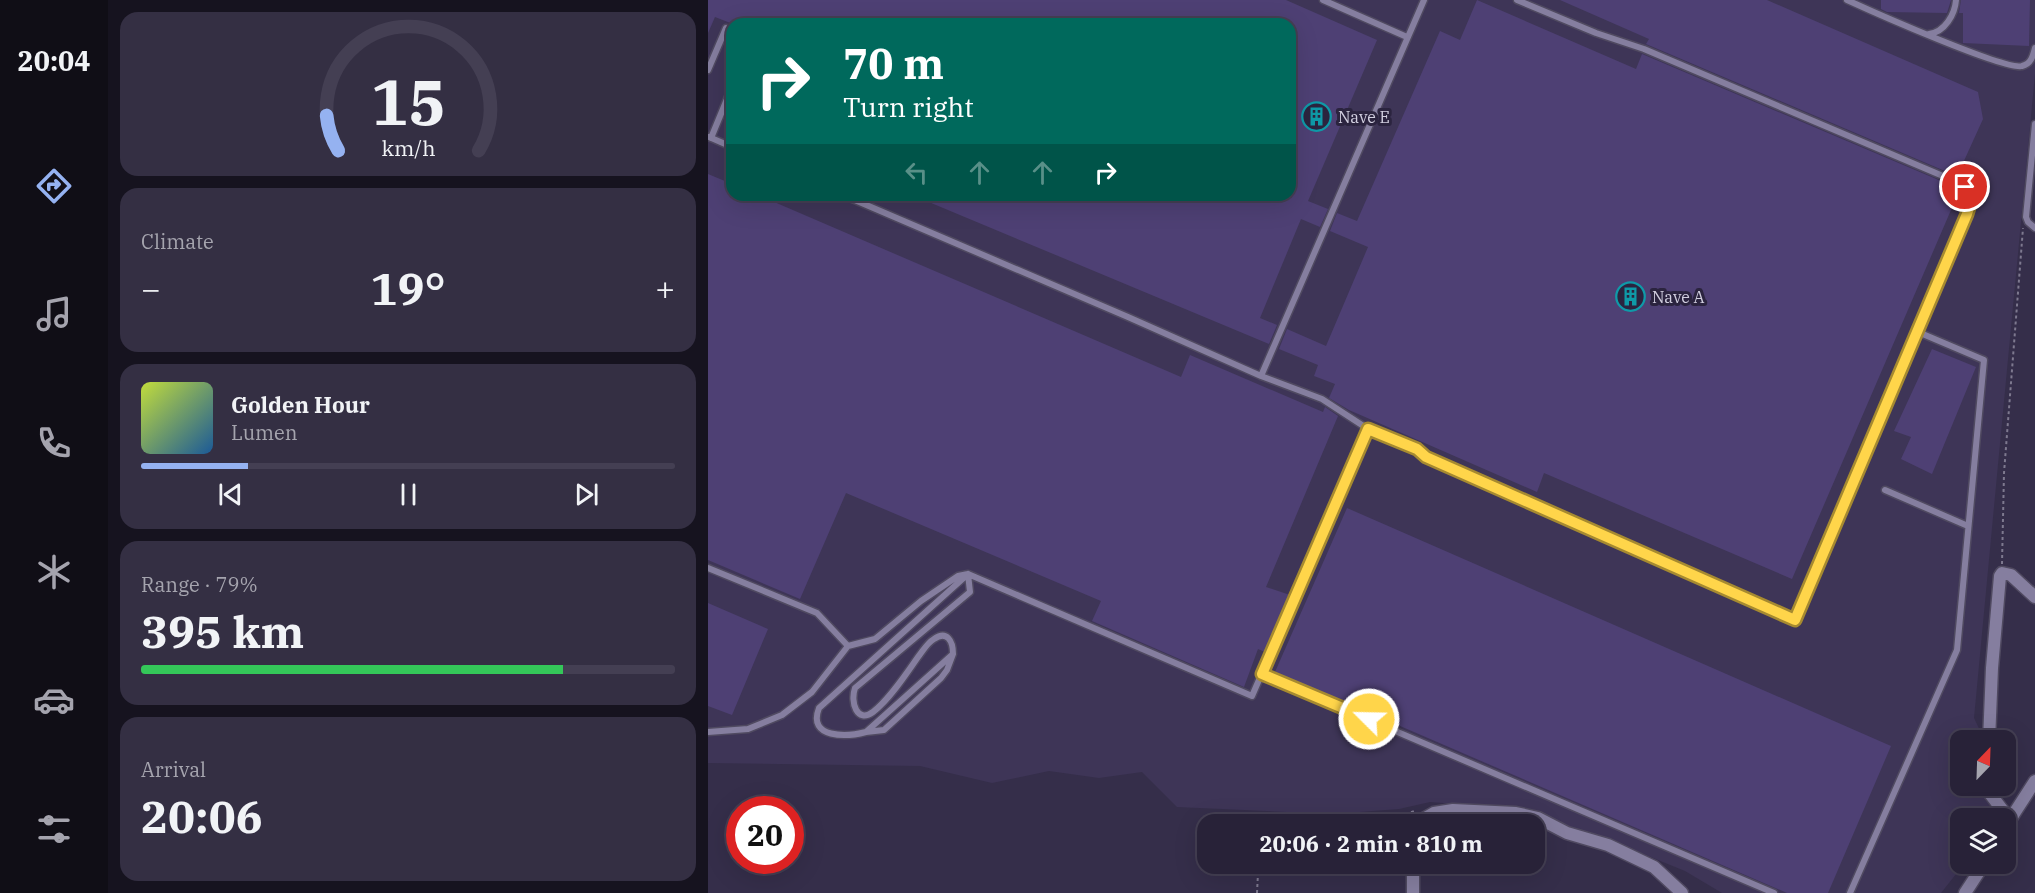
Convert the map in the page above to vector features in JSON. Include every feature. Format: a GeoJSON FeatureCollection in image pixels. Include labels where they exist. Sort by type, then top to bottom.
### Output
{"type":"FeatureCollection","features":[{"type":"Feature","properties":{"kind":"street"},"geometry":{"type":"LineString","coordinates":[[1989,730],[1992,668],[1999,582],[2002,573],[2010,575],[2035,597]]}},
{"type":"Feature","properties":{"kind":"street"},"geometry":{"type":"LineString","coordinates":[[2016,811],[2035,781]]}},
{"type":"Feature","properties":{"kind":"street"},"geometry":{"type":"LineString","coordinates":[[1432,814],[1453,810],[1520,814]]}},
{"type":"Feature","properties":{"kind":"street"},"geometry":{"type":"LineString","coordinates":[[1545,821],[1567,832],[1608,845],[1645,862],[1654,867],[1682,893]]}},
{"type":"Feature","properties":{"kind":"street"},"geometry":{"type":"LineString","coordinates":[[1413,874],[1413,893]]}},
{"type":"Feature","properties":{"kind":"street"},"geometry":{"type":"LineString","coordinates":[[1965,893],[1977,874]]}},
{"type":"Feature","properties":{"kind":"lane"},"geometry":{"type":"LineString","coordinates":[[1323,0],[1407,37]]}},
{"type":"Feature","properties":{"kind":"lane"},"geometry":{"type":"LineString","coordinates":[[1261,376],[1424,0]]}},
{"type":"Feature","properties":{"kind":"lane"},"geometry":{"type":"LineString","coordinates":[[857,201],[1261,376],[1322,399],[1368,429],[1417,449],[1426,457],[1795,620],[1918,332],[1972,198],[1965,187],[1846,133],[1644,49],[1596,33],[1517,0]]}},
{"type":"Feature","properties":{"kind":"lane"},"geometry":{"type":"LineString","coordinates":[[1848,0],[1962,48],[2016,67],[2028,63],[2035,48]]}},
{"type":"Feature","properties":{"kind":"lane"},"geometry":{"type":"LineString","coordinates":[[1929,34],[1935,34],[1942,29],[1951,18],[1956,8],[1956,0]]}},
{"type":"Feature","properties":{"kind":"lane"},"geometry":{"type":"LineString","coordinates":[[708,70],[726,28]]}},
{"type":"Feature","properties":{"kind":"lane"},"geometry":{"type":"LineString","coordinates":[[726,100],[709,137],[726,144]]}},
{"type":"Feature","properties":{"kind":"lane"},"geometry":{"type":"LineString","coordinates":[[2035,124],[2027,220],[2035,228]]}},
{"type":"Feature","properties":{"kind":"lane"},"geometry":{"type":"LineString","coordinates":[[1850,893],[1957,650],[1984,360],[1918,332]]}},
{"type":"Feature","properties":{"kind":"lane"},"geometry":{"type":"LineString","coordinates":[[708,732],[748,729],[782,715],[812,692],[848,646],[875,639],[921,601],[958,576],[968,574],[1252,696],[1368,429]]}},
{"type":"Feature","properties":{"kind":"lane"},"geometry":{"type":"LineString","coordinates":[[1885,490],[1968,526]]}},
{"type":"Feature","properties":{"kind":"lane"},"geometry":{"type":"LineString","coordinates":[[708,568],[817,613],[848,646]]}},
{"type":"Feature","properties":{"kind":"lane"},"geometry":{"type":"LineString","coordinates":[[968,574],[970,592],[855,688],[852,704],[855,710],[866,715],[872,713],[895,688],[928,644],[942,635],[953,644],[953,654],[941,678],[884,730],[852,736],[841,736],[823,731],[817,723],[816,715],[819,708],[968,574]]}},
{"type":"Feature","properties":{"kind":"lane"},"geometry":{"type":"LineString","coordinates":[[866,732],[953,654]]}},
{"type":"Feature","properties":{"kind":"lane"},"geometry":{"type":"LineString","coordinates":[[1262,674],[1774,893]]}},
{"type":"Feature","properties":{"kind":"path"},"geometry":{"type":"LineString","coordinates":[[2002,573],[2004,473],[2022,234],[2027,220]]}},
{"type":"Feature","properties":{"kind":"path"},"geometry":{"type":"LineString","coordinates":[[1404,814],[1416,810]]}},
{"type":"Feature","properties":{"kind":"path"},"geometry":{"type":"LineString","coordinates":[[1257,893],[1258,874]]}},
{"type":"Feature","properties":{"kind":"shaded area"},"geometry":{"type":"Polygon","coordinates":[[[708,0],[2035,0],[2035,74],[1974,718],[1980,730],[1950,730],[1950,796],[1995,796],[2002,808],[1950,808],[1950,874],[1956,874],[1941,893],[1722,893],[1685,871],[1594,834],[1582,835],[1545,819],[1545,814],[1533,814],[1521,809],[1430,802],[1399,809],[1333,814],[1177,807],[1142,772],[1099,778],[1049,771],[992,783],[920,766],[708,763],[708,0]]]}},
{"type":"Feature","properties":{"kind":"building","name":"Nave E"},"geometry":{"type":"Polygon","coordinates":[[[708,0],[1286,0],[1377,40],[1308,201],[1328,209],[1320,227],[1301,219],[1260,318],[1277,325],[1269,344],[926,201],[1296,201],[1296,18],[726,18],[726,21],[715,17],[708,33],[708,0]]]}},
{"type":"Feature","properties":{"kind":"building","name":"Nave A"},"geometry":{"type":"Polygon","coordinates":[[[1477,0],[1636,69],[1642,54],[1948,184],[1942,198],[1954,203],[1792,579],[1544,473],[1537,492],[1349,410],[1329,398],[1335,384],[1314,376],[1318,365],[1279,349],[1287,329],[1326,346],[1368,247],[1330,231],[1337,213],[1357,221],[1440,31],[1460,40],[1477,0]]]}},
{"type":"Feature","properties":{"kind":"building"},"geometry":{"type":"Polygon","coordinates":[[[1560,0],[1767,0],[1978,92],[1983,119],[1958,174],[1953,172],[1952,174],[1646,44],[1649,39],[1560,0]]]}},
{"type":"Feature","properties":{"kind":"building"},"geometry":{"type":"Polygon","coordinates":[[[1881,0],[1951,0],[1947,13],[1887,12],[1881,9],[1881,0]]]}},
{"type":"Feature","properties":{"kind":"building"},"geometry":{"type":"Polygon","coordinates":[[[1961,0],[2030,0],[2029,46],[1963,43],[1963,13],[1959,13],[1961,0]]]}},
{"type":"Feature","properties":{"kind":"building"},"geometry":{"type":"Polygon","coordinates":[[[708,174],[726,182],[726,201],[772,201],[1181,377],[1190,355],[1323,412],[1325,407],[1338,416],[1266,587],[1290,595],[1265,652],[1258,649],[1244,687],[1092,621],[1101,601],[846,493],[800,599],[708,560],[708,174]]]}},
{"type":"Feature","properties":{"kind":"building"},"geometry":{"type":"Polygon","coordinates":[[[1932,349],[1976,367],[1932,474],[1901,459],[1911,437],[1894,431],[1932,349]]]}},
{"type":"Feature","properties":{"kind":"building"},"geometry":{"type":"Polygon","coordinates":[[[1347,508],[1891,746],[1828,893],[1787,893],[1275,672],[1347,508]]]}},
{"type":"Feature","properties":{"kind":"building"},"geometry":{"type":"Polygon","coordinates":[[[708,603],[768,629],[732,715],[708,706],[708,603]]]}},
{"type":"Feature","properties":{"kind":"place","name":"Nave E"},"geometry":{"type":"Point","coordinates":[1317,117]}},
{"type":"Feature","properties":{"kind":"place","name":"Nave A"},"geometry":{"type":"Point","coordinates":[1631,297]}},
{"type":"Feature","properties":{"kind":"route"},"geometry":{"type":"LineString","coordinates":[[1369,719],[1262,674],[1368,429],[1417,449],[1426,457],[1795,620],[1882,420],[1967,214],[1972,198],[1965,187]]}}]}
